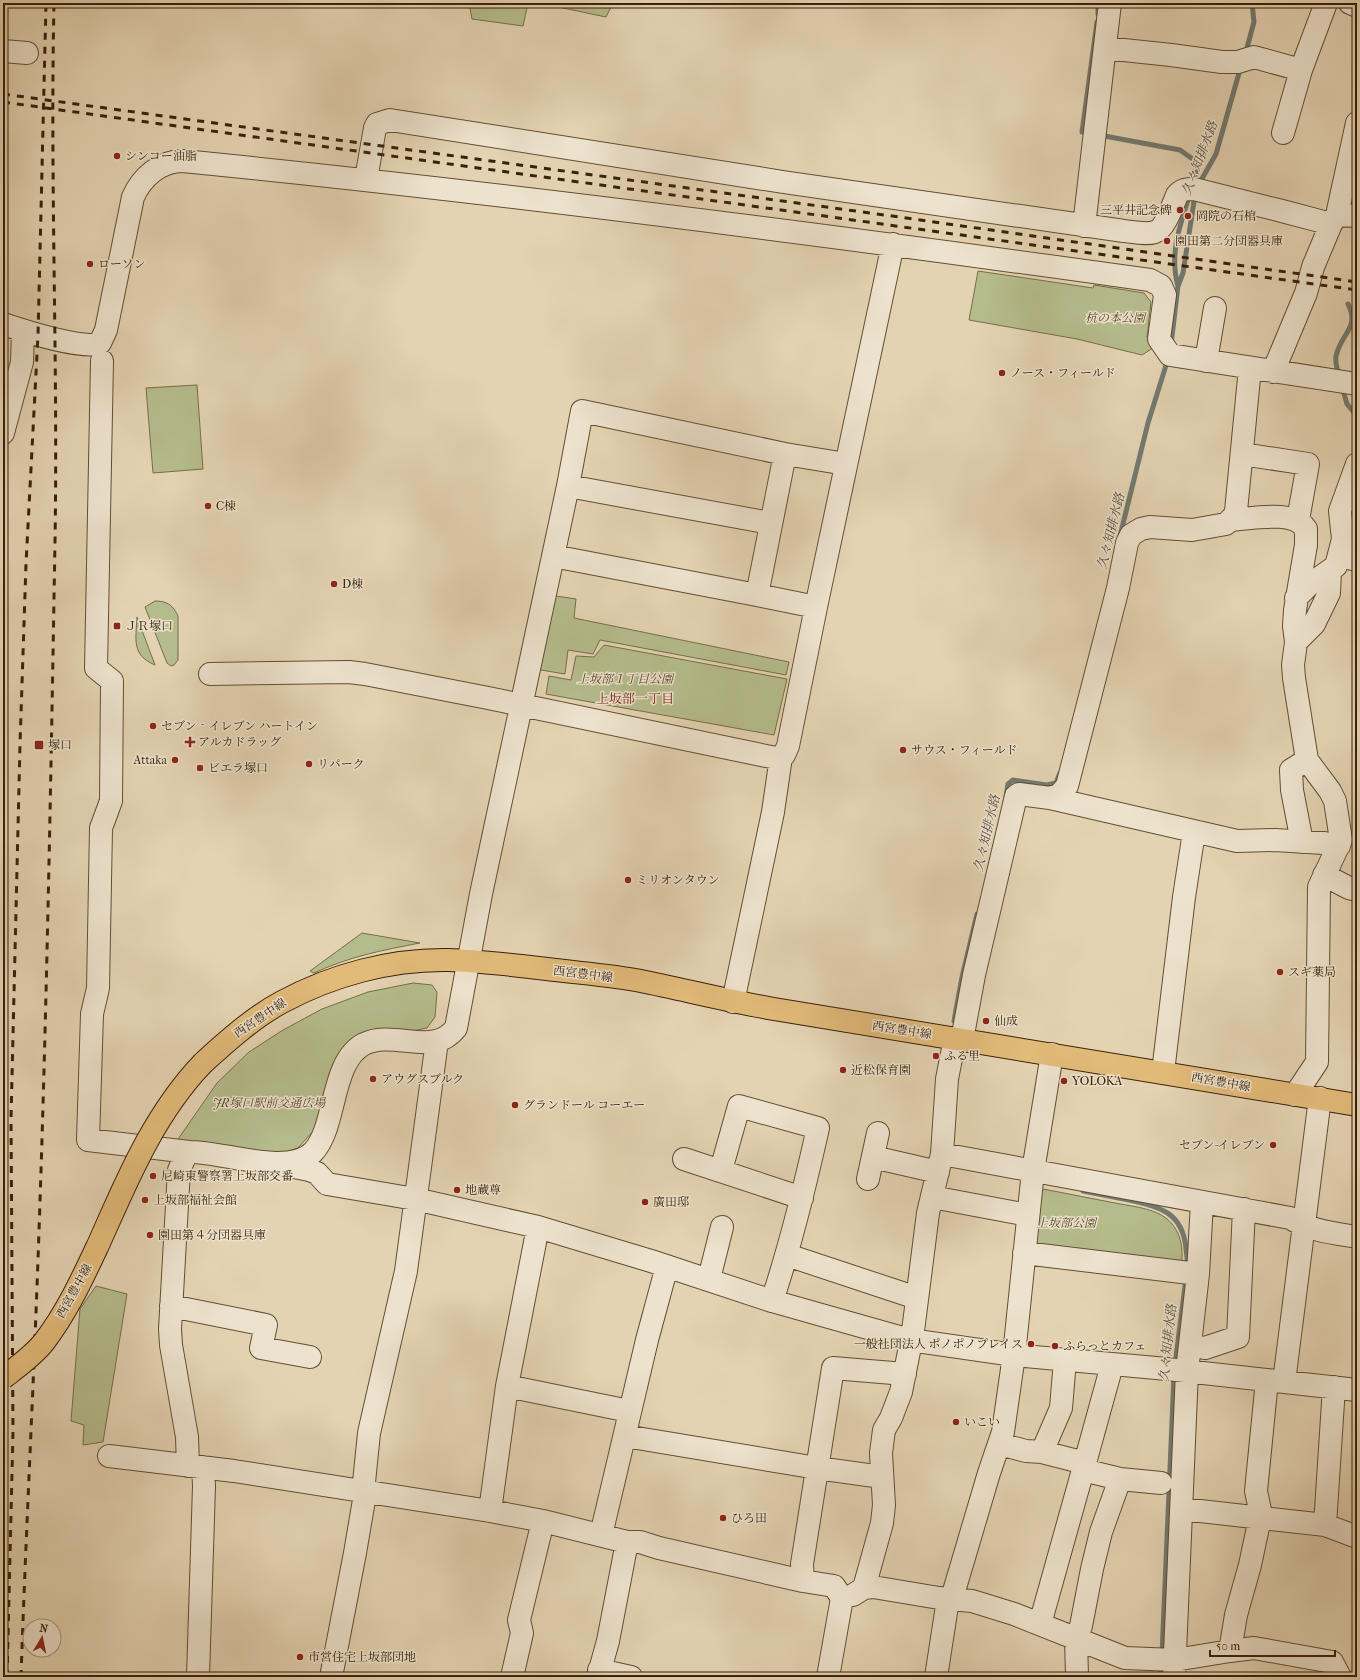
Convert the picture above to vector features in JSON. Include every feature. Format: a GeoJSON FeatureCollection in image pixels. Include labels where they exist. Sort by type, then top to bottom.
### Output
{"type":"FeatureCollection","features":[{"type":"Feature","properties":{"kind":"main road","name":"西宮豊中線"},"geometry":{"type":"LineString","coordinates":[[3,1378],[28,1358],[44,1342],[68,1305],[149,1136],[174,1097],[203,1063],[236,1033],[281,1002],[331,980],[367,969],[400,963],[447,960],[511,965],[639,981],[733,1002],[1357,1105]]}},
{"type":"Feature","properties":{"kind":"street"},"geometry":{"type":"LineString","coordinates":[[1084,226],[1110,3]]}},
{"type":"Feature","properties":{"kind":"street"},"geometry":{"type":"LineString","coordinates":[[1281,124],[1326,3]]}},
{"type":"Feature","properties":{"kind":"street"},"geometry":{"type":"LineString","coordinates":[[1350,3],[1357,6]]}},
{"type":"Feature","properties":{"kind":"street"},"geometry":{"type":"LineString","coordinates":[[1105,48],[1222,62],[1238,62],[1254,57],[1302,70]]}},
{"type":"Feature","properties":{"kind":"street"},"geometry":{"type":"LineString","coordinates":[[3,51],[27,53]]}},
{"type":"Feature","properties":{"kind":"street"},"geometry":{"type":"LineString","coordinates":[[366,179],[375,128],[377,124],[390,120],[760,179],[1124,232],[1157,232],[1163,225],[1177,195],[1180,191],[1186,189],[1268,207],[1342,218]]}},
{"type":"Feature","properties":{"kind":"street"},"geometry":{"type":"LineString","coordinates":[[1274,372],[1306,293],[1313,267],[1342,218],[1357,127]]}},
{"type":"Feature","properties":{"kind":"street"},"geometry":{"type":"LineString","coordinates":[[3,433],[22,362],[13,328],[89,346],[100,343],[106,330],[133,197],[143,181],[159,167],[174,161],[366,179],[893,244],[1150,280],[1162,286],[1165,295],[1159,339],[1170,356],[1346,382]]}},
{"type":"Feature","properties":{"kind":"street"},"geometry":{"type":"LineString","coordinates":[[733,1002],[773,812],[781,757],[784,755],[788,746],[893,244]]}},
{"type":"Feature","properties":{"kind":"street"},"geometry":{"type":"LineString","coordinates":[[1206,361],[1215,308]]}},
{"type":"Feature","properties":{"kind":"street"},"geometry":{"type":"LineString","coordinates":[[102,361],[95,676],[112,682],[111,801],[101,828],[98,988],[92,1014],[88,1140],[208,1153],[281,1164],[309,1170],[317,1173],[327,1184],[415,1199],[538,1228],[667,1266],[772,1301],[910,1340],[1014,1355],[1179,1370],[1357,1390]]}},
{"type":"Feature","properties":{"kind":"street"},"geometry":{"type":"LineString","coordinates":[[1050,798],[1059,795],[1067,786],[1118,588],[1127,543],[1131,536],[1141,529],[1150,527],[1192,530],[1226,524],[1233,518],[1236,511],[1250,368]]}},
{"type":"Feature","properties":{"kind":"street"},"geometry":{"type":"LineString","coordinates":[[281,1164],[297,1162],[306,1158],[314,1151],[322,1137],[345,1064],[358,1048],[375,1040],[390,1038],[418,1043],[437,1042],[450,1034],[456,1028],[481,894],[568,486],[582,410],[785,454],[846,464]]}},
{"type":"Feature","properties":{"kind":"street"},"geometry":{"type":"LineString","coordinates":[[757,595],[770,523],[785,454]]}},
{"type":"Feature","properties":{"kind":"street"},"geometry":{"type":"LineString","coordinates":[[1242,454],[1308,464],[1298,520]]}},
{"type":"Feature","properties":{"kind":"street"},"geometry":{"type":"LineString","coordinates":[[1296,598],[1309,585],[1349,556],[1343,539],[1340,511],[1357,464]]}},
{"type":"Feature","properties":{"kind":"street"},"geometry":{"type":"LineString","coordinates":[[568,486],[770,523]]}},
{"type":"Feature","properties":{"kind":"street"},"geometry":{"type":"LineString","coordinates":[[1230,520],[1277,517],[1298,520],[1306,529],[1296,598],[1294,626],[1296,642],[1293,665],[1307,760],[1330,791],[1334,801],[1341,840],[1319,887],[1317,1062],[1295,1094]]}},
{"type":"Feature","properties":{"kind":"street"},"geometry":{"type":"LineString","coordinates":[[553,556],[816,607]]}},
{"type":"Feature","properties":{"kind":"street"},"geometry":{"type":"LineString","coordinates":[[1296,642],[1314,624],[1329,593],[1330,571]]}},
{"type":"Feature","properties":{"kind":"street"},"geometry":{"type":"LineString","coordinates":[[210,674],[349,672],[380,676],[766,756],[777,758],[781,757]]}},
{"type":"Feature","properties":{"kind":"street"},"geometry":{"type":"LineString","coordinates":[[1302,842],[1292,790],[1291,770],[1307,760]]}},
{"type":"Feature","properties":{"kind":"street"},"geometry":{"type":"LineString","coordinates":[[864,1588],[882,1523],[884,1505],[881,1453],[884,1430],[897,1405],[905,1374],[910,1340],[913,1331],[928,1213],[940,1161],[947,1079],[974,975],[1016,796],[1019,794],[1050,798],[1237,841],[1275,840],[1339,846]]}},
{"type":"Feature","properties":{"kind":"street"},"geometry":{"type":"LineString","coordinates":[[1163,1072],[1184,897],[1194,832]]}},
{"type":"Feature","properties":{"kind":"street"},"geometry":{"type":"LineString","coordinates":[[1324,875],[1349,888],[1357,890]]}},
{"type":"Feature","properties":{"kind":"street"},"geometry":{"type":"LineString","coordinates":[[331,1677],[356,1552],[364,1500],[363,1492],[369,1433],[406,1271],[436,1059],[437,1042]]}},
{"type":"Feature","properties":{"kind":"street"},"geometry":{"type":"LineString","coordinates":[[936,1677],[947,1606],[952,1598],[1003,1432],[1014,1355],[1028,1215],[1052,1054]]}},
{"type":"Feature","properties":{"kind":"street"},"geometry":{"type":"LineString","coordinates":[[1230,1650],[1236,1616],[1250,1564],[1260,1518],[1256,1491],[1275,1381],[1296,1290],[1320,1098]]}},
{"type":"Feature","properties":{"kind":"street"},"geometry":{"type":"LineString","coordinates":[[721,1170],[739,1106],[818,1128],[787,1255],[772,1301]]}},
{"type":"Feature","properties":{"kind":"street"},"geometry":{"type":"LineString","coordinates":[[868,1179],[878,1133]]}},
{"type":"Feature","properties":{"kind":"street"},"geometry":{"type":"LineString","coordinates":[[189,1152],[185,1156],[180,1170],[171,1306],[171,1345],[187,1437],[195,1466],[204,1486],[198,1677]]}},
{"type":"Feature","properties":{"kind":"street"},"geometry":{"type":"LineString","coordinates":[[873,1157],[940,1161],[1033,1178],[1202,1202],[1290,1218],[1303,1226],[1357,1237]]}},
{"type":"Feature","properties":{"kind":"street"},"geometry":{"type":"LineString","coordinates":[[684,1159],[802,1198]]}},
{"type":"Feature","properties":{"kind":"street"},"geometry":{"type":"LineString","coordinates":[[932,1197],[1028,1215]]}},
{"type":"Feature","properties":{"kind":"street"},"geometry":{"type":"LineString","coordinates":[[1168,1664],[1182,1509],[1179,1370],[1190,1345],[1190,1273],[1202,1202]]}},
{"type":"Feature","properties":{"kind":"street"},"geometry":{"type":"LineString","coordinates":[[1190,1345],[1205,1348],[1238,1337],[1244,1209]]}},
{"type":"Feature","properties":{"kind":"street"},"geometry":{"type":"LineString","coordinates":[[708,1279],[722,1227]]}},
{"type":"Feature","properties":{"kind":"street"},"geometry":{"type":"LineString","coordinates":[[490,1511],[507,1386],[538,1228]]}},
{"type":"Feature","properties":{"kind":"street"},"geometry":{"type":"LineString","coordinates":[[1024,1253],[1190,1273]]}},
{"type":"Feature","properties":{"kind":"street"},"geometry":{"type":"LineString","coordinates":[[787,1255],[917,1298]]}},
{"type":"Feature","properties":{"kind":"street"},"geometry":{"type":"LineString","coordinates":[[601,1535],[625,1436],[629,1411],[667,1266]]}},
{"type":"Feature","properties":{"kind":"street"},"geometry":{"type":"LineString","coordinates":[[171,1306],[266,1325],[261,1348],[310,1357]]}},
{"type":"Feature","properties":{"kind":"street"},"geometry":{"type":"LineString","coordinates":[[1042,1452],[1061,1408],[1065,1360]]}},
{"type":"Feature","properties":{"kind":"street"},"geometry":{"type":"LineString","coordinates":[[1040,1624],[1112,1365]]}},
{"type":"Feature","properties":{"kind":"street"},"geometry":{"type":"LineString","coordinates":[[802,1581],[802,1564],[833,1368],[905,1374]]}},
{"type":"Feature","properties":{"kind":"street"},"geometry":{"type":"LineString","coordinates":[[507,1386],[629,1411]]}},
{"type":"Feature","properties":{"kind":"street"},"geometry":{"type":"LineString","coordinates":[[1325,1524],[1334,1387]]}},
{"type":"Feature","properties":{"kind":"street"},"geometry":{"type":"LineString","coordinates":[[625,1436],[817,1468],[882,1477]]}},
{"type":"Feature","properties":{"kind":"street"},"geometry":{"type":"LineString","coordinates":[[999,1444],[1026,1451],[1042,1452],[1120,1479],[1161,1483]]}},
{"type":"Feature","properties":{"kind":"street"},"geometry":{"type":"LineString","coordinates":[[109,1456],[195,1466],[490,1511],[543,1521],[627,1542],[640,1542],[659,1548],[802,1581],[834,1586],[842,1598],[828,1677]]}},
{"type":"Feature","properties":{"kind":"street"},"geometry":{"type":"LineString","coordinates":[[1077,1677],[1076,1638],[1081,1626],[1101,1532],[1120,1479]]}},
{"type":"Feature","properties":{"kind":"street"},"geometry":{"type":"LineString","coordinates":[[1182,1509],[1325,1524],[1357,1537]]}},
{"type":"Feature","properties":{"kind":"street"},"geometry":{"type":"LineString","coordinates":[[512,1677],[522,1633],[520,1620],[543,1521]]}},
{"type":"Feature","properties":{"kind":"street"},"geometry":{"type":"LineString","coordinates":[[627,1542],[608,1641],[599,1673],[631,1677]]}},
{"type":"Feature","properties":{"kind":"street"},"geometry":{"type":"LineString","coordinates":[[842,1598],[849,1597],[864,1588],[873,1588],[938,1598],[952,1598],[972,1601],[1040,1624],[1125,1658],[1168,1664],[1230,1650],[1254,1648],[1332,1662],[1340,1677]]}},
{"type":"Feature","properties":{"kind":"green space"},"geometry":{"type":"Polygon","coordinates":[[[469,3],[528,3],[523,26],[472,19],[469,3]]]}},
{"type":"Feature","properties":{"kind":"green space"},"geometry":{"type":"Polygon","coordinates":[[[539,3],[613,3],[606,17],[539,3]]]}},
{"type":"Feature","properties":{"kind":"green space","name":"杭の本公園"},"geometry":{"type":"Polygon","coordinates":[[[978,271],[1093,288],[1094,285],[1144,293],[1151,302],[1147,337],[1153,348],[1142,355],[1077,339],[969,320],[978,271]]]}},
{"type":"Feature","properties":{"kind":"green space"},"geometry":{"type":"Polygon","coordinates":[[[197,385],[203,469],[153,473],[146,388],[197,385]]]}},
{"type":"Feature","properties":{"kind":"green space"},"geometry":{"type":"Polygon","coordinates":[[[549,595],[576,599],[574,618],[789,662],[786,675],[600,640],[593,654],[568,650],[565,674],[535,669],[549,595]]]}},
{"type":"Feature","properties":{"kind":"green space"},"geometry":{"type":"Polygon","coordinates":[[[155,601],[169,604],[178,616],[178,660],[171,666],[167,663],[145,607],[155,601]]]}},
{"type":"Feature","properties":{"kind":"green space"},"geometry":{"type":"Polygon","coordinates":[[[137,617],[155,665],[147,661],[138,651],[136,639],[137,617]]]}},
{"type":"Feature","properties":{"kind":"green space","name":"上坂部１丁目公園"},"geometry":{"type":"Polygon","coordinates":[[[604,645],[787,679],[774,735],[546,694],[549,676],[571,680],[576,656],[594,657],[604,645]]]}},
{"type":"Feature","properties":{"kind":"green space"},"geometry":{"type":"Polygon","coordinates":[[[362,933],[420,943],[353,958],[314,973],[310,971],[362,933]]]}},
{"type":"Feature","properties":{"kind":"green space","name":"JR塚口駅前交通広場"},"geometry":{"type":"Polygon","coordinates":[[[413,983],[432,985],[437,992],[435,1017],[427,1028],[412,1031],[384,1029],[370,1030],[348,1042],[338,1057],[314,1130],[298,1148],[279,1154],[176,1142],[217,1083],[249,1052],[283,1030],[322,1009],[368,992],[413,983]]]}},
{"type":"Feature","properties":{"kind":"green space","name":"上坂部公園"},"geometry":{"type":"Polygon","coordinates":[[[1038,1188],[1139,1207],[1160,1214],[1171,1223],[1178,1234],[1182,1247],[1181,1266],[1032,1250],[1038,1188]]]}},
{"type":"Feature","properties":{"kind":"green space"},"geometry":{"type":"Polygon","coordinates":[[[96,1286],[127,1294],[103,1442],[83,1445],[84,1425],[71,1421],[80,1309],[96,1286]]]}},
{"type":"Feature","properties":{"kind":"waterway"},"geometry":{"type":"LineString","coordinates":[[1098,3],[1098,14]]}},
{"type":"Feature","properties":{"kind":"waterway","name":"久々知排水路"},"geometry":{"type":"LineString","coordinates":[[1245,55],[1254,22],[1252,3]]}},
{"type":"Feature","properties":{"kind":"waterway"},"geometry":{"type":"LineString","coordinates":[[1090,133],[1082,132],[1097,22]]}},
{"type":"Feature","properties":{"kind":"waterway","name":"久々知排水路"},"geometry":{"type":"LineString","coordinates":[[1199,184],[1216,154],[1241,66]]}},
{"type":"Feature","properties":{"kind":"waterway"},"geometry":{"type":"LineString","coordinates":[[1099,135],[1180,150],[1194,160],[1196,174],[1193,184]]}},
{"type":"Feature","properties":{"kind":"waterway"},"geometry":{"type":"LineString","coordinates":[[1178,286],[1175,251],[1179,228],[1190,194]]}},
{"type":"Feature","properties":{"kind":"waterway","name":"久々知排水路"},"geometry":{"type":"LineString","coordinates":[[1171,345],[1178,286],[1183,273],[1195,195]]}},
{"type":"Feature","properties":{"kind":"waterway"},"geometry":{"type":"LineString","coordinates":[[1339,375],[1336,364],[1336,356],[1338,348],[1351,325],[1352,319],[1348,304]]}},
{"type":"Feature","properties":{"kind":"waterway","name":"久々知排水路"},"geometry":{"type":"LineString","coordinates":[[1120,536],[1148,423],[1168,359]]}},
{"type":"Feature","properties":{"kind":"waterway"},"geometry":{"type":"LineString","coordinates":[[1342,387],[1347,404],[1357,416]]}},
{"type":"Feature","properties":{"kind":"waterway","name":"久々知排水路"},"geometry":{"type":"LineString","coordinates":[[1006,797],[1008,784],[1013,780],[1047,785],[1056,783],[1060,773]]}},
{"type":"Feature","properties":{"kind":"waterway","name":"久々知排水路"},"geometry":{"type":"LineString","coordinates":[[954,1021],[962,977],[977,914]]}},
{"type":"Feature","properties":{"kind":"waterway","name":"久々知排水路"},"geometry":{"type":"LineString","coordinates":[[1083,1191],[1141,1203],[1160,1209],[1168,1214],[1180,1227],[1184,1237],[1187,1268]]}},
{"type":"Feature","properties":{"kind":"waterway","name":"久々知排水路"},"geometry":{"type":"LineString","coordinates":[[1175,1365],[1186,1278]]}},
{"type":"Feature","properties":{"kind":"waterway","name":"久々知排水路"},"geometry":{"type":"LineString","coordinates":[[1162,1655],[1174,1375]]}},
{"type":"Feature","properties":{"kind":"waterway","name":"久々知排水路"},"geometry":{"type":"LineString","coordinates":[[1161,1665],[1161,1677]]}},
{"type":"Feature","properties":{"kind":"railway"},"geometry":{"type":"LineString","coordinates":[[7,1677],[13,1432],[11,1119],[20,744],[26,564],[38,335],[46,3]]}},
{"type":"Feature","properties":{"kind":"railway"},"geometry":{"type":"LineString","coordinates":[[21,1677],[39,1231],[50,800],[56,474],[53,138],[54,3]]}},
{"type":"Feature","properties":{"kind":"railway"},"geometry":{"type":"LineString","coordinates":[[3,94],[899,217],[1357,282]]}},
{"type":"Feature","properties":{"kind":"railway"},"geometry":{"type":"LineString","coordinates":[[3,102],[1357,290]]}},
{"type":"Feature","properties":{"kind":"place","name":"シンコー油脂"},"geometry":{"type":"Point","coordinates":[117,156]}},
{"type":"Feature","properties":{"kind":"place","name":"三平井記念碑"},"geometry":{"type":"Point","coordinates":[1180,210]}},
{"type":"Feature","properties":{"kind":"place","name":"岡院の石棺"},"geometry":{"type":"Point","coordinates":[1188,216]}},
{"type":"Feature","properties":{"kind":"place","name":"園田第二分団器具庫"},"geometry":{"type":"Point","coordinates":[1167,241]}},
{"type":"Feature","properties":{"kind":"place","name":"ローソン"},"geometry":{"type":"Point","coordinates":[90,264]}},
{"type":"Feature","properties":{"kind":"place","name":"ノース・フィールド"},"geometry":{"type":"Point","coordinates":[1002,373]}},
{"type":"Feature","properties":{"kind":"place","name":"C棟"},"geometry":{"type":"Point","coordinates":[208,506]}},
{"type":"Feature","properties":{"kind":"place","name":"D棟"},"geometry":{"type":"Point","coordinates":[334,584]}},
{"type":"Feature","properties":{"kind":"place","name":"ＪＲ塚口"},"geometry":{"type":"Point","coordinates":[117,626]}},
{"type":"Feature","properties":{"kind":"place","name":"セブン‐イレブン ハートイン"},"geometry":{"type":"Point","coordinates":[153,726]}},
{"type":"Feature","properties":{"kind":"place","name":"アルカドラッグ"},"geometry":{"type":"Point","coordinates":[190,742]}},
{"type":"Feature","properties":{"kind":"place","name":"塚口"},"geometry":{"type":"Point","coordinates":[39,745]}},
{"type":"Feature","properties":{"kind":"place","name":"サウス・フィールド"},"geometry":{"type":"Point","coordinates":[903,750]}},
{"type":"Feature","properties":{"kind":"place","name":"Attaka"},"geometry":{"type":"Point","coordinates":[175,760]}},
{"type":"Feature","properties":{"kind":"place","name":"リパーク"},"geometry":{"type":"Point","coordinates":[309,764]}},
{"type":"Feature","properties":{"kind":"place","name":"ビエラ塚口"},"geometry":{"type":"Point","coordinates":[200,768]}},
{"type":"Feature","properties":{"kind":"place","name":"ミリオンタウン"},"geometry":{"type":"Point","coordinates":[628,880]}},
{"type":"Feature","properties":{"kind":"place","name":"スギ薬局"},"geometry":{"type":"Point","coordinates":[1280,972]}},
{"type":"Feature","properties":{"kind":"place","name":"仙成"},"geometry":{"type":"Point","coordinates":[986,1021]}},
{"type":"Feature","properties":{"kind":"place","name":"ふる里"},"geometry":{"type":"Point","coordinates":[936,1056]}},
{"type":"Feature","properties":{"kind":"place","name":"近松保育園"},"geometry":{"type":"Point","coordinates":[843,1070]}},
{"type":"Feature","properties":{"kind":"place","name":"アウグスブルク"},"geometry":{"type":"Point","coordinates":[373,1079]}},
{"type":"Feature","properties":{"kind":"place","name":"YOLOKA"},"geometry":{"type":"Point","coordinates":[1064,1081]}},
{"type":"Feature","properties":{"kind":"place","name":"グランドール コーエー"},"geometry":{"type":"Point","coordinates":[515,1105]}},
{"type":"Feature","properties":{"kind":"place","name":"セブン-イレブン"},"geometry":{"type":"Point","coordinates":[1273,1145]}},
{"type":"Feature","properties":{"kind":"place","name":"尼崎東警察署上坂部交番"},"geometry":{"type":"Point","coordinates":[153,1176]}},
{"type":"Feature","properties":{"kind":"place","name":"地蔵尊"},"geometry":{"type":"Point","coordinates":[457,1190]}},
{"type":"Feature","properties":{"kind":"place","name":"上坂部福祉会館"},"geometry":{"type":"Point","coordinates":[145,1200]}},
{"type":"Feature","properties":{"kind":"place","name":"廣田邸"},"geometry":{"type":"Point","coordinates":[645,1202]}},
{"type":"Feature","properties":{"kind":"place","name":"園田第４分団器具庫"},"geometry":{"type":"Point","coordinates":[150,1235]}},
{"type":"Feature","properties":{"kind":"place","name":"一般社団法人 ポノポノプレイス"},"geometry":{"type":"Point","coordinates":[1031,1344]}},
{"type":"Feature","properties":{"kind":"place","name":"ふらっとカフェ"},"geometry":{"type":"Point","coordinates":[1055,1346]}},
{"type":"Feature","properties":{"kind":"place","name":"いこい"},"geometry":{"type":"Point","coordinates":[956,1422]}},
{"type":"Feature","properties":{"kind":"place","name":"ひろ田"},"geometry":{"type":"Point","coordinates":[723,1518]}},
{"type":"Feature","properties":{"kind":"place","name":"市営住宅上坂部団地"},"geometry":{"type":"Point","coordinates":[300,1657]}},
{"type":"Feature","properties":{"kind":"district","name":"上坂部一丁目"},"geometry":{"type":"Point","coordinates":[635,698]}}]}
